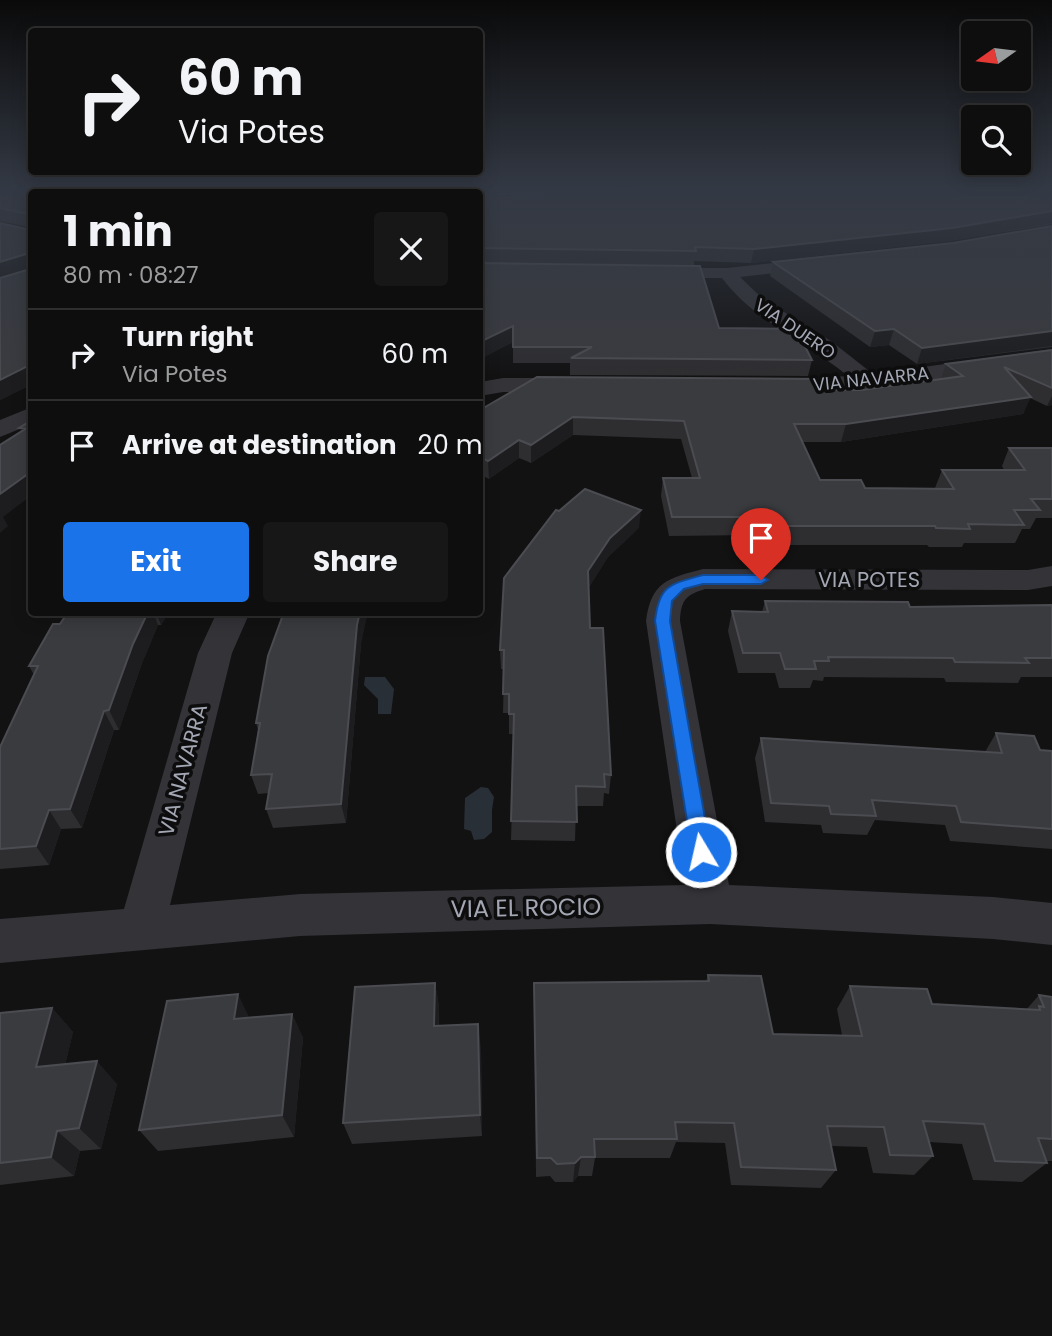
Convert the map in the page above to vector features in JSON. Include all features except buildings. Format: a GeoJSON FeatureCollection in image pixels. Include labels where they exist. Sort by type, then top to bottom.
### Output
{"type":"FeatureCollection","features":[{"type":"Feature","properties":{"kind":"street"},"geometry":{"type":"LineString","coordinates":[[641,273],[727,272],[839,261]]}},
{"type":"Feature","properties":{"kind":"street","name":"VIA DUERO"},"geometry":{"type":"LineString","coordinates":[[727,272],[739,290],[765,311],[819,343],[868,382]]}},
{"type":"Feature","properties":{"kind":"street","name":"VIA NAVARRA"},"geometry":{"type":"LineString","coordinates":[[753,386],[827,386],[868,382],[1052,356]]}},
{"type":"Feature","properties":{"kind":"street"},"geometry":{"type":"LineString","coordinates":[[483,388],[503,385],[593,385]]}},
{"type":"Feature","properties":{"kind":"street"},"geometry":{"type":"LineString","coordinates":[[0,430],[28,416]]}},
{"type":"Feature","properties":{"kind":"street","name":"VIA POTES"},"geometry":{"type":"LineString","coordinates":[[710,904],[663,621],[665,600],[679,586],[703,579],[1028,580],[1052,576]]}},
{"type":"Feature","properties":{"kind":"street","name":"VIA NAVARRA"},"geometry":{"type":"LineString","coordinates":[[141,929],[215,653],[232,616]]}},
{"type":"Feature","properties":{"kind":"street","name":"VIA EL ROCIO"},"geometry":{"type":"LineString","coordinates":[[0,941],[300,915],[710,904],[993,918],[1052,924]]}},
{"type":"Feature","properties":{"kind":"shaded area"},"geometry":{"type":"Polygon","coordinates":[[[365,677],[385,677],[394,689],[391,714],[378,714],[378,699],[364,685],[365,677]]]}},
{"type":"Feature","properties":{"kind":"shaded area"},"geometry":{"type":"Polygon","coordinates":[[[481,787],[488,788],[494,797],[492,832],[484,839],[474,840],[471,831],[464,829],[465,798],[481,787]]]}},
{"type":"Feature","properties":{"kind":"route"},"geometry":{"type":"LineString","coordinates":[[701,852],[663,621],[665,600],[679,586],[703,579],[761,580]]}}]}
